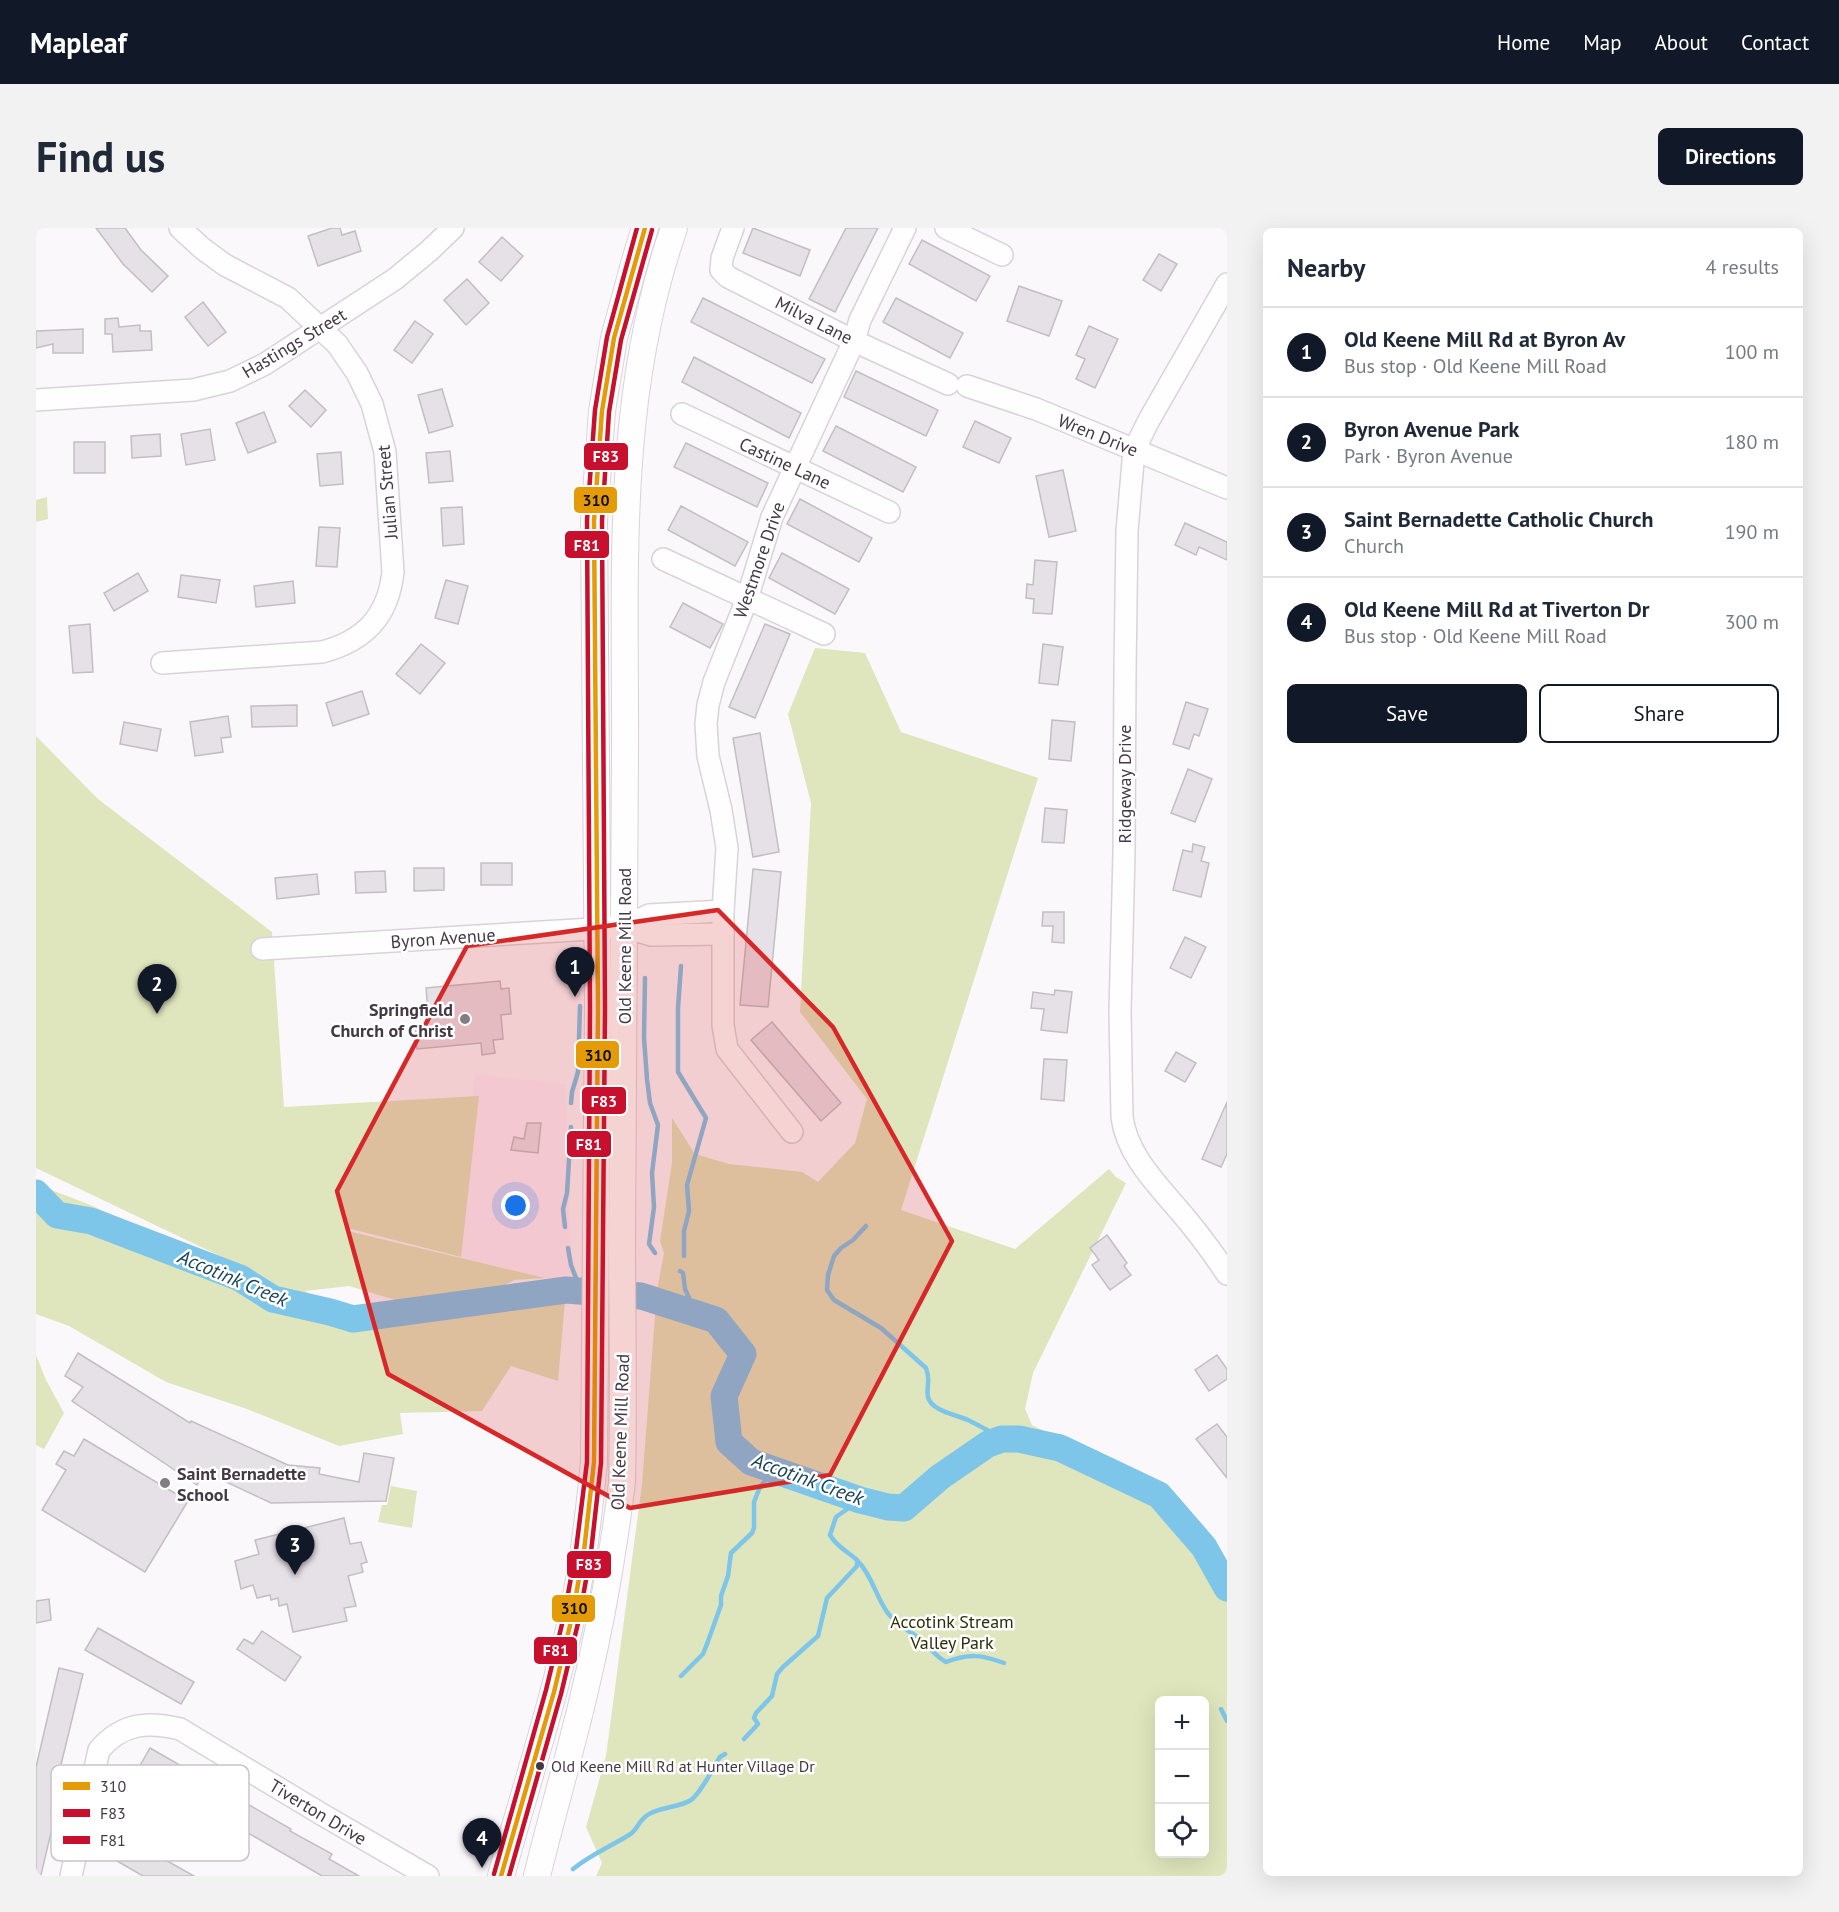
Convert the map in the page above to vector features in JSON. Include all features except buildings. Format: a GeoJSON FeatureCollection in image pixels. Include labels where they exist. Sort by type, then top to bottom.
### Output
{"type":"FeatureCollection","features":[{"type":"Feature","properties":{"kind":"main road","name":"Old Keene Mill Road"},"geometry":{"type":"LineString","coordinates":[[501,1876],[548,1710],[579,1580],[594,1462],[598,1008],[594,521],[602,411],[615,338],[645,228]]}},
{"type":"Feature","properties":{"kind":"main road","name":"Old Keene Mill Road"},"geometry":{"type":"LineString","coordinates":[[537,1876],[582,1703],[615,1546],[622,1482],[625,927],[624,541],[632,416],[644,334],[674,228]]}},
{"type":"Feature","properties":{"kind":"street","name":"Julian Street"},"geometry":{"type":"LineString","coordinates":[[162,663],[322,652],[339,647],[355,639],[369,628],[386,604],[391,588],[393,555],[389,494],[381,433],[372,404],[357,373],[337,344],[288,298],[225,265],[180,228]]}},
{"type":"Feature","properties":{"kind":"street","name":"Hastings Street"},"geometry":{"type":"LineString","coordinates":[[36,400],[207,387],[230,381],[254,370],[395,279],[453,228]]}},
{"type":"Feature","properties":{"kind":"street","name":"Milva Lane"},"geometry":{"type":"LineString","coordinates":[[733,228],[722,258],[721,270],[728,277],[854,341],[958,385]]}},
{"type":"Feature","properties":{"kind":"street","name":"Westmore Drive"},"geometry":{"type":"LineString","coordinates":[[792,1132],[727,1049],[723,1025],[723,912],[727,848],[721,810],[708,756],[706,724],[708,705],[714,682],[747,599],[772,517],[854,341],[860,320],[905,228]]}},
{"type":"Feature","properties":{"kind":"street"},"geometry":{"type":"LineString","coordinates":[[946,228],[1002,255]]}},
{"type":"Feature","properties":{"kind":"street","name":"Ridgeway Drive"},"geometry":{"type":"LineString","coordinates":[[1227,284],[1134,450],[1127,531],[1120,1012],[1123,1127],[1135,1155],[1191,1224],[1227,1274]]}},
{"type":"Feature","properties":{"kind":"street","name":"Wren Drive"},"geometry":{"type":"LineString","coordinates":[[958,385],[1036,409],[1227,488]]}},
{"type":"Feature","properties":{"kind":"street","name":"Castine Lane"},"geometry":{"type":"LineString","coordinates":[[682,414],[889,512]]}},
{"type":"Feature","properties":{"kind":"street"},"geometry":{"type":"LineString","coordinates":[[663,559],[824,634]]}},
{"type":"Feature","properties":{"kind":"street"},"geometry":{"type":"LineString","coordinates":[[625,927],[649,915],[723,912]]}},
{"type":"Feature","properties":{"kind":"street","name":"Byron Avenue"},"geometry":{"type":"LineString","coordinates":[[262,949],[625,927]]}},
{"type":"Feature","properties":{"kind":"street"},"geometry":{"type":"LineString","coordinates":[[625,927],[651,935],[723,934]]}},
{"type":"Feature","properties":{"kind":"street","name":"Tiverton Drive"},"geometry":{"type":"LineString","coordinates":[[96,1765],[99,1750],[110,1738],[126,1729],[147,1724],[180,1729],[240,1765]]}},
{"type":"Feature","properties":{"kind":"street","name":"Tiverton Drive"},"geometry":{"type":"LineString","coordinates":[[249,1770],[428,1876]]}},
{"type":"Feature","properties":{"kind":"street","name":"Tiverton Drive"},"geometry":{"type":"LineString","coordinates":[[71,1876],[74,1861]]}},
{"type":"Feature","properties":{"kind":"highlighted area"},"geometry":{"type":"Polygon","coordinates":[[[718,910],[833,1027],[952,1241],[830,1475],[630,1508],[388,1374],[337,1191],[467,946],[718,910]]]}},
{"type":"Feature","properties":{"kind":"shaded area"},"geometry":{"type":"Polygon","coordinates":[[[475,1074],[565,1084],[572,1279],[545,1278],[454,1256],[475,1074]]]}},
{"type":"Feature","properties":{"kind":"green space"},"geometry":{"type":"Polygon","coordinates":[[[47,497],[48,519],[36,522],[36,500],[47,497]]]}},
{"type":"Feature","properties":{"kind":"green space","name":"Accotink Stream Valley Park"},"geometry":{"type":"Polygon","coordinates":[[[815,648],[865,653],[901,732],[1038,778],[901,1210],[1015,1249],[1109,1169],[1126,1183],[1033,1373],[1025,1409],[1032,1425],[1173,1494],[1227,1569],[1227,1876],[596,1876],[602,1863],[586,1827],[606,1756],[642,1484],[657,1290],[664,1253],[660,1241],[672,1163],[672,1118],[695,1154],[729,1164],[802,1172],[818,1182],[855,1143],[867,1099],[800,1012],[811,803],[788,714],[815,648]]]}},
{"type":"Feature","properties":{"kind":"green space"},"geometry":{"type":"Polygon","coordinates":[[[36,736],[98,799],[272,932],[284,1107],[479,1096],[461,1257],[351,1229],[348,1231],[545,1278],[514,1280],[483,1298],[566,1290],[558,1381],[511,1366],[482,1411],[400,1413],[403,1434],[339,1446],[247,1409],[166,1382],[69,1326],[36,1314],[36,1184],[88,1204],[220,1262],[245,1268],[36,1168],[36,736]],[[349,1286],[305,1291],[353,1319],[435,1312],[349,1286]]]}},
{"type":"Feature","properties":{"kind":"green space"},"geometry":{"type":"Polygon","coordinates":[[[36,1355],[46,1380],[64,1413],[44,1449],[36,1445],[36,1355]]]}},
{"type":"Feature","properties":{"kind":"green space"},"geometry":{"type":"Polygon","coordinates":[[[391,1486],[417,1491],[412,1528],[378,1522],[382,1505],[387,1505],[391,1486]]]}},
{"type":"Feature","properties":{"kind":"waterway"},"geometry":{"type":"LineString","coordinates":[[681,966],[678,1008],[678,1072],[706,1118],[687,1185],[689,1211],[684,1231],[684,1256]]}},
{"type":"Feature","properties":{"kind":"waterway"},"geometry":{"type":"LineString","coordinates":[[645,978],[644,1038],[647,1079],[650,1103],[658,1125],[652,1173],[654,1207],[649,1244],[655,1253]]}},
{"type":"Feature","properties":{"kind":"waterway"},"geometry":{"type":"LineString","coordinates":[[571,1103],[578,1072],[580,1006]]}},
{"type":"Feature","properties":{"kind":"waterway"},"geometry":{"type":"LineString","coordinates":[[565,1227],[563,1209],[567,1193],[571,1127]]}},
{"type":"Feature","properties":{"kind":"waterway","name":"Accotink Creek"},"geometry":{"type":"LineString","coordinates":[[36,1193],[57,1215],[91,1221],[240,1278],[273,1299],[353,1319],[566,1290],[641,1296],[716,1320],[743,1354],[724,1396],[729,1442],[751,1462],[860,1500],[888,1507],[904,1508],[940,1477],[988,1444],[1002,1439],[1019,1439],[1060,1448],[1159,1495],[1204,1547],[1227,1588]]}},
{"type":"Feature","properties":{"kind":"waterway"},"geometry":{"type":"LineString","coordinates":[[866,1226],[834,1256],[828,1275],[827,1290],[834,1300],[881,1328],[926,1368],[928,1397],[934,1406],[968,1420],[1002,1439]]}},
{"type":"Feature","properties":{"kind":"waterway"},"geometry":{"type":"LineString","coordinates":[[568,1248],[571,1265],[581,1291]]}},
{"type":"Feature","properties":{"kind":"waterway"},"geometry":{"type":"LineString","coordinates":[[680,1271],[683,1273],[685,1289],[696,1314]]}},
{"type":"Feature","properties":{"kind":"waterway"},"geometry":{"type":"LineString","coordinates":[[681,1676],[703,1654],[721,1605],[731,1553],[752,1533],[754,1502],[760,1487],[774,1470]]}},
{"type":"Feature","properties":{"kind":"waterway"},"geometry":{"type":"LineString","coordinates":[[860,1500],[836,1517],[830,1535],[862,1566],[891,1617],[946,1662],[976,1656],[1004,1663]]}},
{"type":"Feature","properties":{"kind":"waterway"},"geometry":{"type":"LineString","coordinates":[[744,1739],[758,1724],[754,1718],[772,1696],[777,1674],[818,1636],[827,1598],[857,1566],[857,1562]]}},
{"type":"Feature","properties":{"kind":"waterway"},"geometry":{"type":"LineString","coordinates":[[1221,1709],[1227,1721]]}},
{"type":"Feature","properties":{"kind":"waterway"},"geometry":{"type":"LineString","coordinates":[[573,1869],[629,1835],[647,1815],[682,1804],[695,1797],[720,1757],[725,1754]]}},
{"type":"Feature","properties":{"kind":"transit line","name":"F81"},"geometry":{"type":"LineString","coordinates":[[494,1874],[546,1690],[564,1616],[576,1550],[587,1462],[590,1008],[587,520],[595,410],[607,337],[637,228]]}},
{"type":"Feature","properties":{"kind":"transit line","name":"310"},"geometry":{"type":"LineString","coordinates":[[501,1876],[554,1692],[572,1617],[584,1551],[594,1462],[598,1008],[594,521],[602,411],[614,338],[645,228]]}},
{"type":"Feature","properties":{"kind":"transit line","name":"F83"},"geometry":{"type":"LineString","coordinates":[[509,1876],[561,1694],[579,1619],[591,1552],[601,1463],[605,1008],[602,521],[609,412],[621,340],[652,230]]}},
{"type":"Feature","properties":{"kind":"place","name":"Old Keene Mill Rd at Byron Av"},"geometry":{"type":"Point","coordinates":[575,997]}},
{"type":"Feature","properties":{"kind":"place","name":"Byron Avenue Park"},"geometry":{"type":"Point","coordinates":[157,1014]}},
{"type":"Feature","properties":{"kind":"place","name":"Springfield Church of Christ"},"geometry":{"type":"Point","coordinates":[465,1019]}},
{"type":"Feature","properties":{"kind":"place","name":"Saint Bernadette School"},"geometry":{"type":"Point","coordinates":[165,1483]}},
{"type":"Feature","properties":{"kind":"place","name":"Saint Bernadette Catholic Church"},"geometry":{"type":"Point","coordinates":[295,1575]}},
{"type":"Feature","properties":{"kind":"place","name":"Old Keene Mill Rd at Hunter Village Dr"},"geometry":{"type":"Point","coordinates":[540,1766]}},
{"type":"Feature","properties":{"kind":"place","name":"Old Keene Mill Rd at Tiverton Dr"},"geometry":{"type":"Point","coordinates":[482,1868]}}]}
